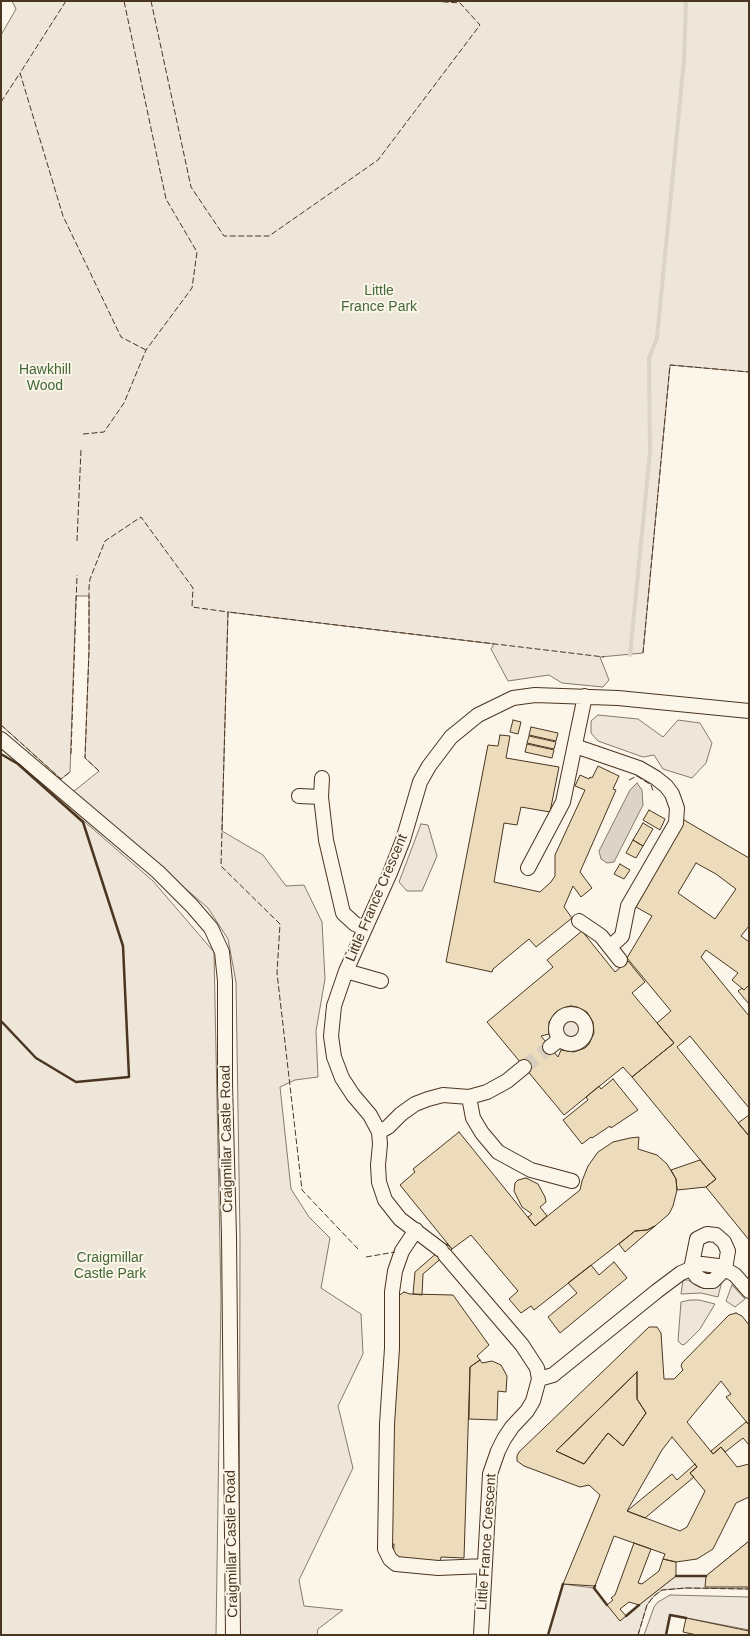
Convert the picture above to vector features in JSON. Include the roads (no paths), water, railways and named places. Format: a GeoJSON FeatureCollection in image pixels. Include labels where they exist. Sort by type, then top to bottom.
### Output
{"type":"FeatureCollection","features":[{"type":"Feature","properties":{"kind":"street","name":"Little France Crescent"},"geometry":{"type":"LineString","coordinates":[[379,1132],[370,1115],[342,1078],[334,1058],[331,1036],[334,1006],[346,971],[403,840],[420,782],[428,766],[451,737],[478,715],[513,698],[535,695],[630,699],[749,711]]}},
{"type":"Feature","properties":{"kind":"street"},"geometry":{"type":"LineString","coordinates":[[528,868],[562,802],[585,696]]}},
{"type":"Feature","properties":{"kind":"street","name":"Craigmillar Castle Road"},"geometry":{"type":"LineString","coordinates":[[1,739],[165,879],[211,928],[222,952],[225,981],[233,1635]]}},
{"type":"Feature","properties":{"kind":"street"},"geometry":{"type":"LineString","coordinates":[[575,746],[639,768],[656,778],[672,794],[677,808],[676,823],[628,906],[622,936],[610,947]]}},
{"type":"Feature","properties":{"kind":"street"},"geometry":{"type":"LineString","coordinates":[[322,778],[321,797],[326,840],[343,913],[355,924],[364,928]]}},
{"type":"Feature","properties":{"kind":"street"},"geometry":{"type":"LineString","coordinates":[[299,796],[321,797]]}},
{"type":"Feature","properties":{"kind":"street"},"geometry":{"type":"LineString","coordinates":[[579,921],[601,936],[620,960]]}},
{"type":"Feature","properties":{"kind":"street"},"geometry":{"type":"LineString","coordinates":[[346,971],[381,981]]}},
{"type":"Feature","properties":{"kind":"street"},"geometry":{"type":"LineString","coordinates":[[524,1067],[506,1081],[487,1092],[469,1097],[443,1096],[415,1104],[388,1127],[379,1132],[379,1182],[385,1200],[400,1218],[443,1252],[522,1345],[537,1368],[539,1379],[550,1377],[657,1290],[681,1273],[691,1269]]}},
{"type":"Feature","properties":{"kind":"street"},"geometry":{"type":"LineString","coordinates":[[469,1097],[473,1118],[482,1133],[498,1152],[531,1170],[572,1181]]}},
{"type":"Feature","properties":{"kind":"street"},"geometry":{"type":"LineString","coordinates":[[416,1230],[402,1251],[392,1292],[392,1348],[387,1424],[384,1549],[390,1559],[396,1564],[438,1568],[485,1566]]}},
{"type":"Feature","properties":{"kind":"street"},"geometry":{"type":"LineString","coordinates":[[707,1234],[716,1235],[724,1242],[728,1251],[725,1269],[713,1281],[705,1281],[697,1277],[691,1269],[697,1239],[707,1234]]}},
{"type":"Feature","properties":{"kind":"street"},"geometry":{"type":"LineString","coordinates":[[725,1269],[735,1275],[749,1291]]}},
{"type":"Feature","properties":{"kind":"street","name":"Little France Crescent"},"geometry":{"type":"LineString","coordinates":[[481,1635],[490,1474],[504,1440],[512,1427],[527,1412],[533,1401],[539,1379]]}},
{"type":"Feature","properties":{"kind":"waterway"},"geometry":{"type":"LineString","coordinates":[[630,655],[650,452],[649,358],[657,338],[684,60],[686,1]]}},
{"type":"Feature","properties":{"kind":"tunnel"},"geometry":{"type":"LineString","coordinates":[[524,1067],[550,1047]]}},
{"type":"Feature","properties":{"kind":"park label","name":"Little France Park"},"geometry":{"type":"Point","coordinates":[379,300]}},
{"type":"Feature","properties":{"kind":"park label","name":"Hawkhill Wood"},"geometry":{"type":"Point","coordinates":[45,378]}},
{"type":"Feature","properties":{"kind":"park label","name":"Craigmillar Castle Park"},"geometry":{"type":"Point","coordinates":[110,1266]}}]}
